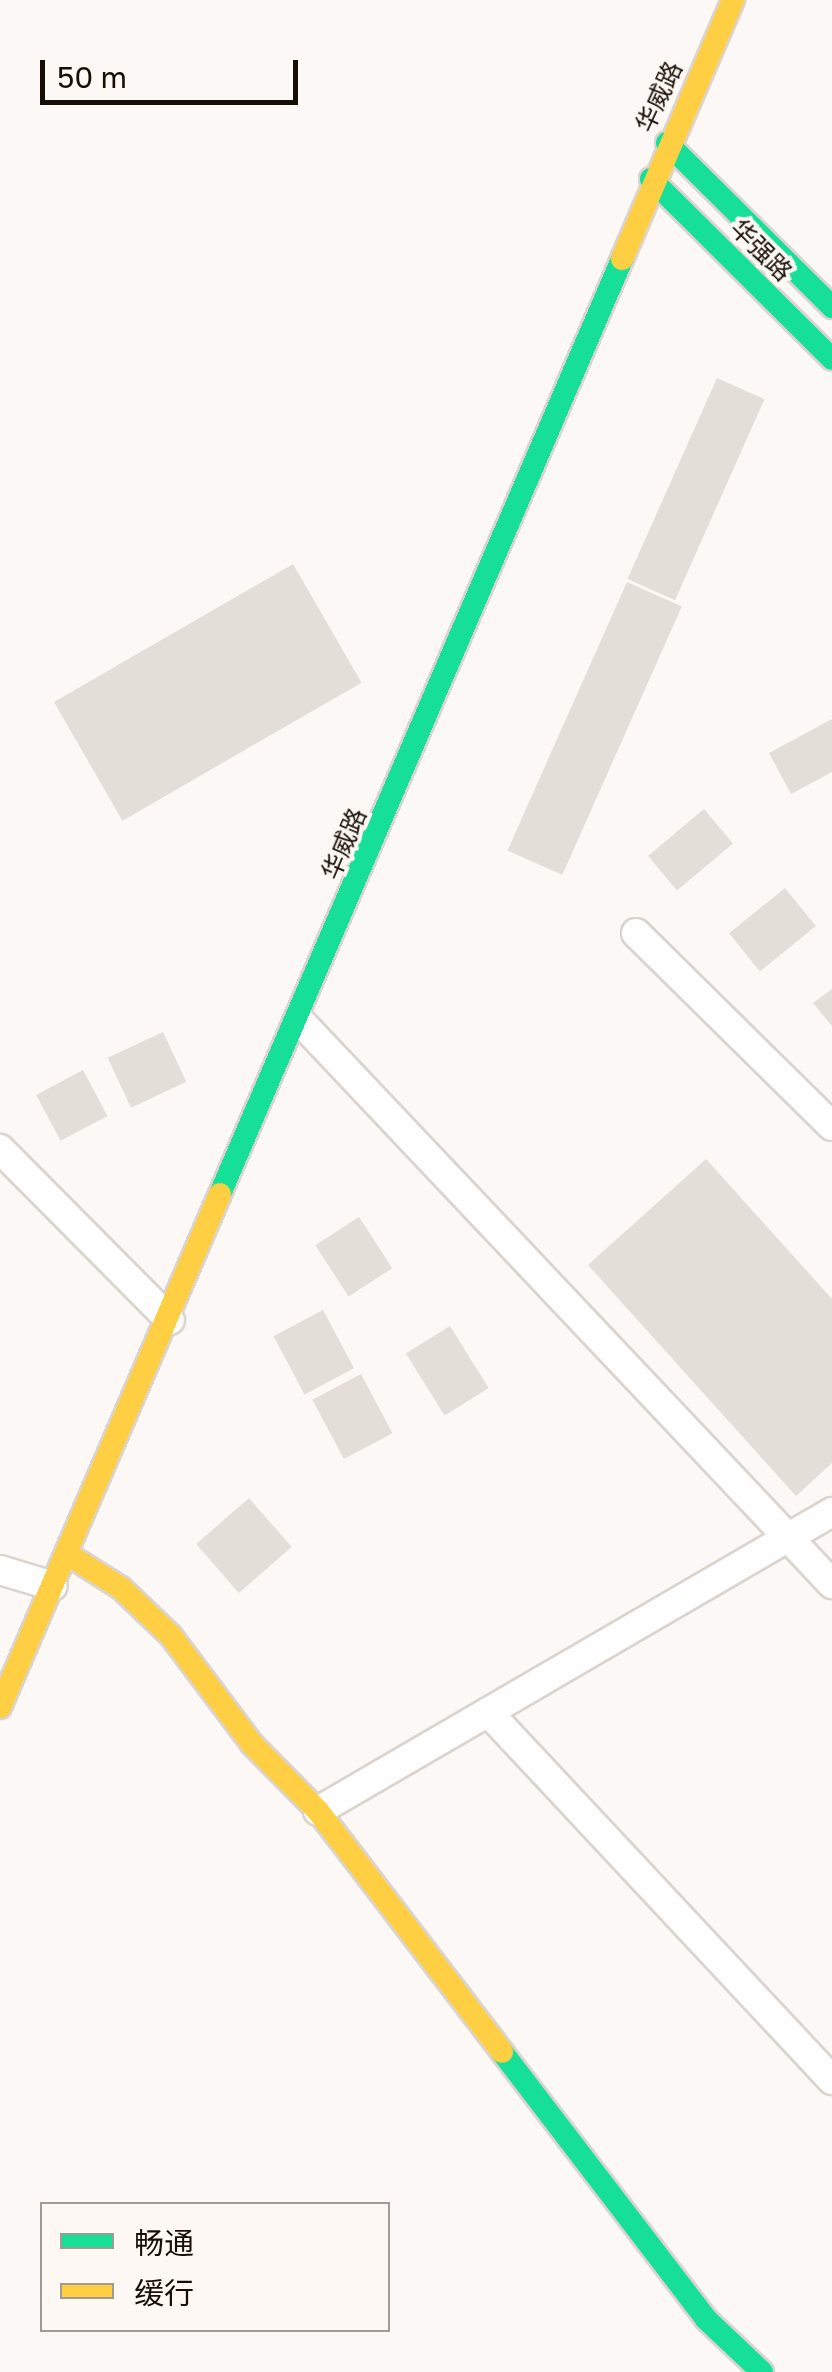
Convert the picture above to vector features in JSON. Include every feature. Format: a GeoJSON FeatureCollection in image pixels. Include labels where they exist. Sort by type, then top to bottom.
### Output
{"type":"FeatureCollection","features":[{"type":"Feature","properties":{"kind":"main road","name":"华威路"},"geometry":{"type":"LineString","coordinates":[[0,1707],[300,1021],[651,179],[733,0]]}},
{"type":"Feature","properties":{"kind":"main road","name":"华强路"},"geometry":{"type":"LineString","coordinates":[[668,143],[832,307]]}},
{"type":"Feature","properties":{"kind":"main road","name":"华强路"},"geometry":{"type":"LineString","coordinates":[[651,179],[832,359]]}},
{"type":"Feature","properties":{"kind":"main road"},"geometry":{"type":"LineString","coordinates":[[67,1554],[121,1588],[170,1636],[252,1744],[318,1811],[706,2319],[762,2372]]}},
{"type":"Feature","properties":{"kind":"street"},"geometry":{"type":"LineString","coordinates":[[636,933],[832,1126]]}},
{"type":"Feature","properties":{"kind":"street"},"geometry":{"type":"LineString","coordinates":[[300,1021],[832,1584]]}},
{"type":"Feature","properties":{"kind":"street"},"geometry":{"type":"LineString","coordinates":[[0,1149],[170,1320]]}},
{"type":"Feature","properties":{"kind":"street"},"geometry":{"type":"LineString","coordinates":[[318,1811],[832,1512]]}},
{"type":"Feature","properties":{"kind":"street"},"geometry":{"type":"LineString","coordinates":[[0,1570],[53,1586]]}},
{"type":"Feature","properties":{"kind":"street"},"geometry":{"type":"LineString","coordinates":[[488,1712],[832,2080]]}},
{"type":"Feature","properties":{"kind":"building"},"geometry":{"type":"Polygon","coordinates":[[[717,378],[765,399],[675,600],[628,579],[717,378]]]}},
{"type":"Feature","properties":{"kind":"building"},"geometry":{"type":"Polygon","coordinates":[[[293,564],[362,683],[122,821],[54,702],[293,564]]]}},
{"type":"Feature","properties":{"kind":"building"},"geometry":{"type":"Polygon","coordinates":[[[627,582],[682,606],[562,875],[507,851],[627,582]]]}},
{"type":"Feature","properties":{"kind":"building"},"geometry":{"type":"Polygon","coordinates":[[[832,719],[832,772],[791,794],[769,753],[832,719]]]}},
{"type":"Feature","properties":{"kind":"building"},"geometry":{"type":"Polygon","coordinates":[[[704,809],[733,843],[677,890],[648,856],[704,809]]]}},
{"type":"Feature","properties":{"kind":"building"},"geometry":{"type":"Polygon","coordinates":[[[785,888],[816,926],[760,971],[729,933],[785,888]]]}},
{"type":"Feature","properties":{"kind":"building"},"geometry":{"type":"Polygon","coordinates":[[[832,989],[832,1026],[813,1003],[832,989]]]}},
{"type":"Feature","properties":{"kind":"building"},"geometry":{"type":"Polygon","coordinates":[[[163,1032],[186,1082],[131,1108],[108,1058],[163,1032]]]}},
{"type":"Feature","properties":{"kind":"building"},"geometry":{"type":"Polygon","coordinates":[[[83,1070],[107,1116],[61,1141],[36,1095],[83,1070]]]}},
{"type":"Feature","properties":{"kind":"building"},"geometry":{"type":"Polygon","coordinates":[[[706,1159],[832,1299],[832,1463],[796,1496],[588,1265],[706,1159]]]}},
{"type":"Feature","properties":{"kind":"building"},"geometry":{"type":"Polygon","coordinates":[[[359,1217],[392,1268],[349,1296],[315,1245],[359,1217]]]}},
{"type":"Feature","properties":{"kind":"building"},"geometry":{"type":"Polygon","coordinates":[[[323,1310],[354,1368],[305,1395],[274,1336],[323,1310]]]}},
{"type":"Feature","properties":{"kind":"building"},"geometry":{"type":"Polygon","coordinates":[[[450,1326],[489,1388],[445,1415],[406,1354],[450,1326]]]}},
{"type":"Feature","properties":{"kind":"building"},"geometry":{"type":"Polygon","coordinates":[[[361,1374],[392,1433],[344,1459],[312,1400],[361,1374]]]}},
{"type":"Feature","properties":{"kind":"building"},"geometry":{"type":"Polygon","coordinates":[[[249,1498],[292,1547],[239,1593],[196,1544],[249,1498]]]}},
{"type":"Feature","properties":{"kind":"traffic: fast"},"geometry":{"type":"LineString","coordinates":[[667,143],[832,307]]}},
{"type":"Feature","properties":{"kind":"traffic: fast"},"geometry":{"type":"LineString","coordinates":[[651,179],[832,359]]}},
{"type":"Feature","properties":{"kind":"traffic: fast"},"geometry":{"type":"LineString","coordinates":[[220,1194],[622,259]]}},
{"type":"Feature","properties":{"kind":"traffic: fast"},"geometry":{"type":"LineString","coordinates":[[502,2052],[706,2319],[762,2372]]}},
{"type":"Feature","properties":{"kind":"traffic: slow"},"geometry":{"type":"LineString","coordinates":[[622,259],[733,0]]}},
{"type":"Feature","properties":{"kind":"traffic: slow"},"geometry":{"type":"LineString","coordinates":[[0,1707],[220,1194]]}},
{"type":"Feature","properties":{"kind":"traffic: slow"},"geometry":{"type":"LineString","coordinates":[[67,1554],[121,1588],[171,1636],[252,1744],[318,1811],[502,2052]]}}]}
